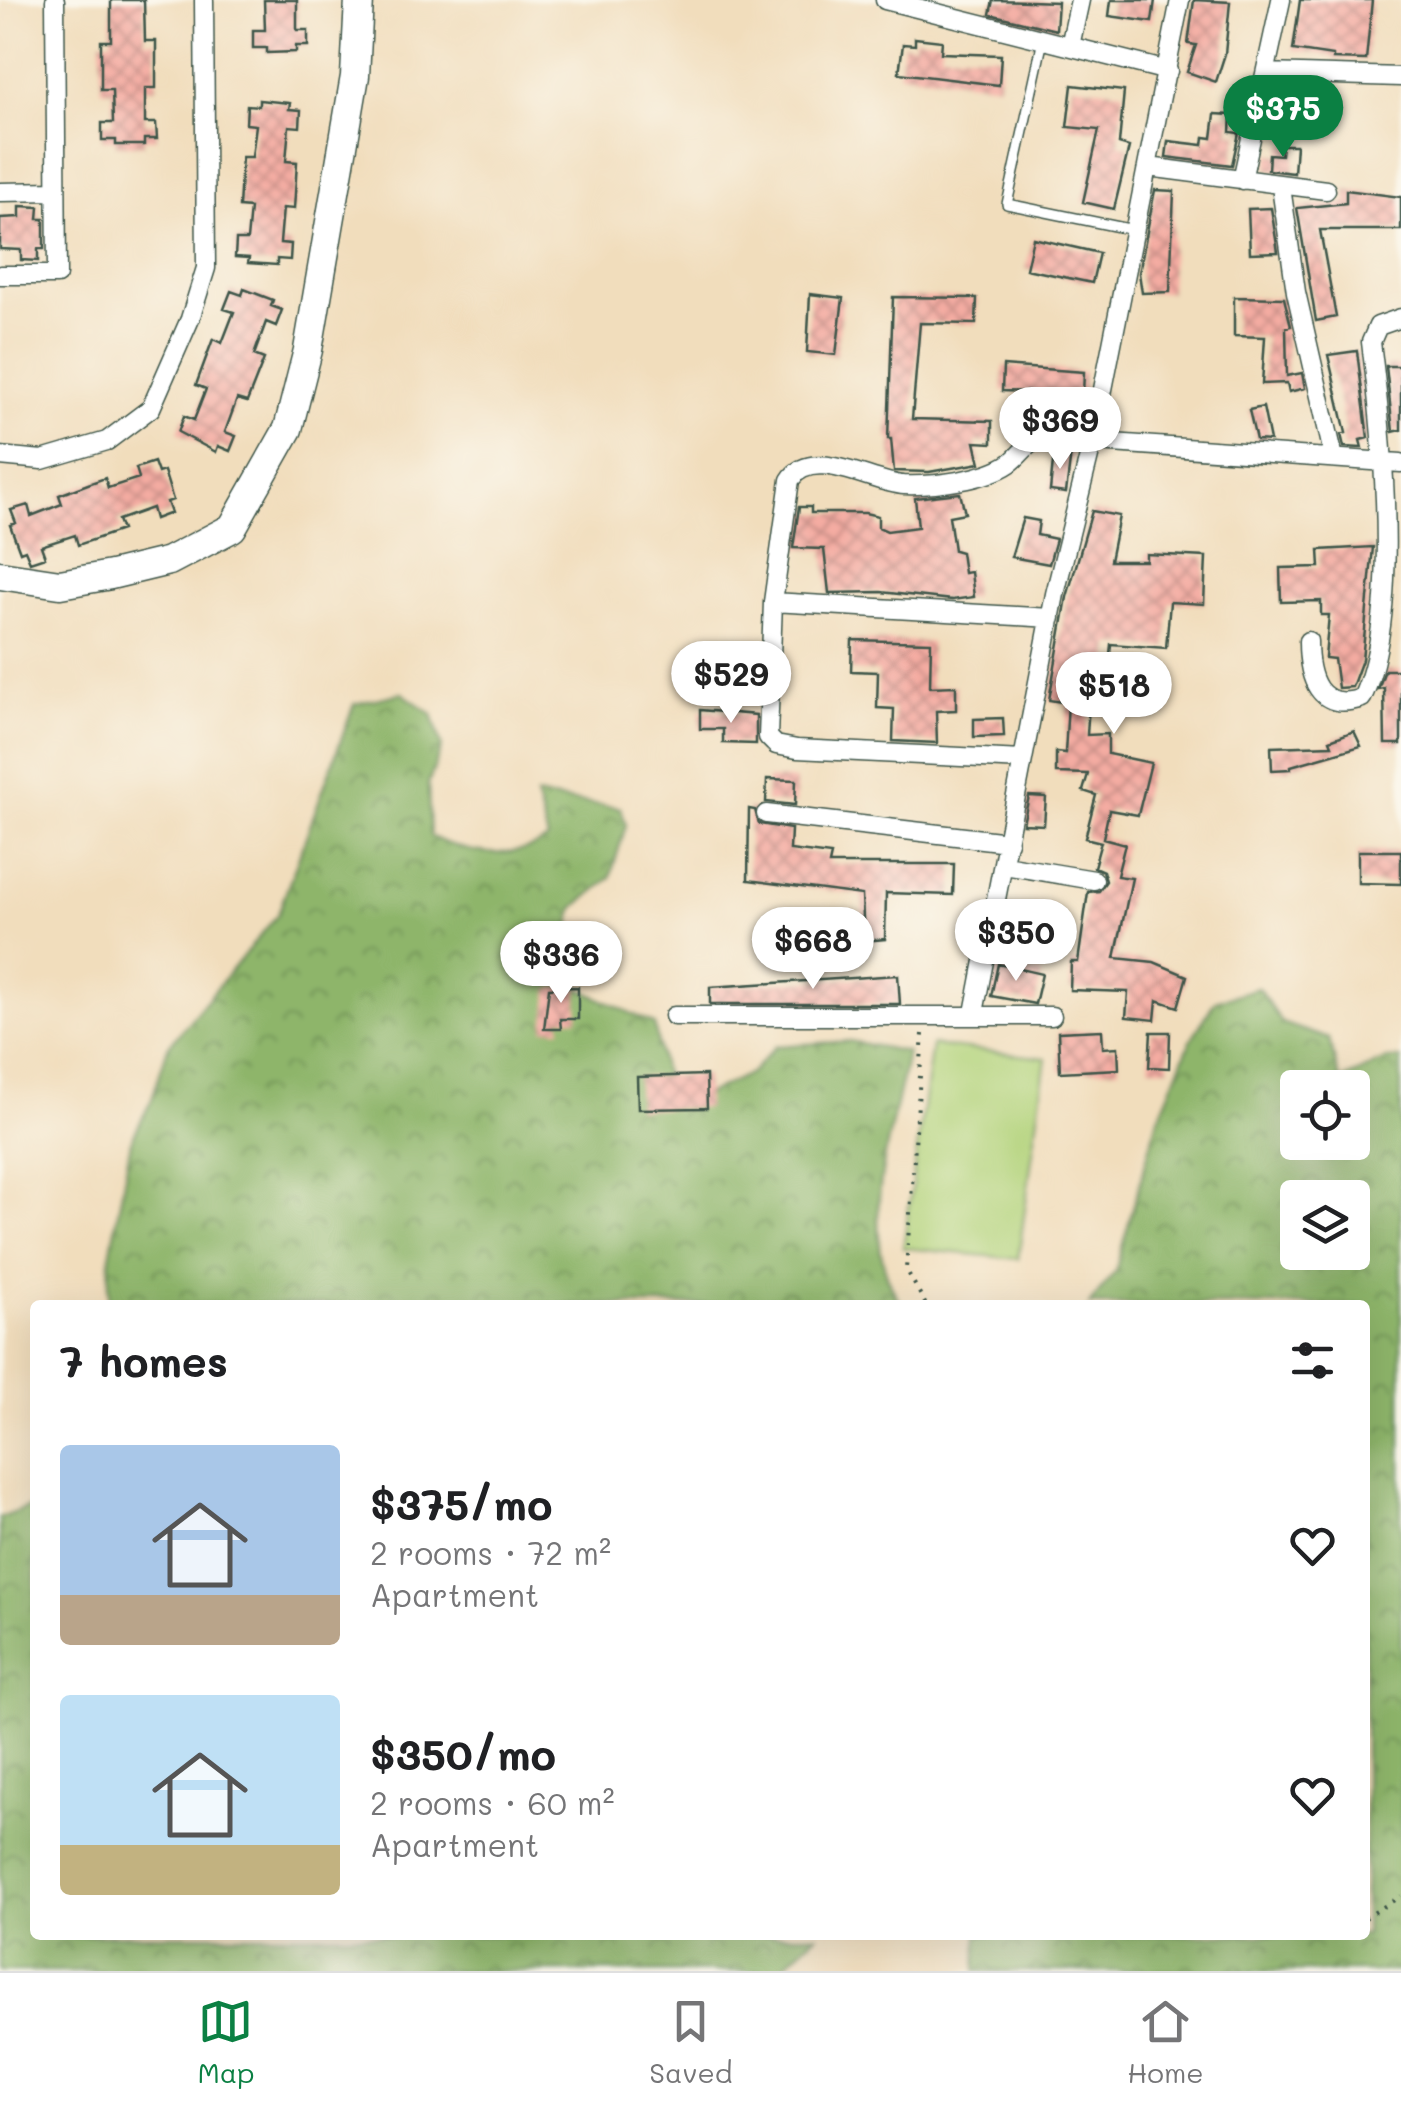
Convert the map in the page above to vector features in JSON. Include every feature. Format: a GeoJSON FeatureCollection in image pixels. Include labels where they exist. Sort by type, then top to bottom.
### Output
{"type":"FeatureCollection","features":[{"type":"Feature","properties":{"kind":"street"},"geometry":{"type":"LineString","coordinates":[[0,275],[57,275],[54,0]]}},
{"type":"Feature","properties":{"kind":"street"},"geometry":{"type":"LineString","coordinates":[[0,456],[42,460],[106,441],[152,408],[190,318],[206,268],[204,0]]}},
{"type":"Feature","properties":{"kind":"street"},"geometry":{"type":"LineString","coordinates":[[0,575],[60,584],[111,575],[169,561],[232,528],[288,429],[308,350],[354,76],[359,0]]}},
{"type":"Feature","properties":{"kind":"street"},"geometry":{"type":"LineString","coordinates":[[885,0],[1168,71]]}},
{"type":"Feature","properties":{"kind":"street"},"geometry":{"type":"LineString","coordinates":[[1070,46],[1080,0]]}},
{"type":"Feature","properties":{"kind":"street"},"geometry":{"type":"LineString","coordinates":[[974,1014],[1050,618],[1093,440],[1180,0]]}},
{"type":"Feature","properties":{"kind":"street"},"geometry":{"type":"LineString","coordinates":[[1242,180],[1281,0]]}},
{"type":"Feature","properties":{"kind":"street"},"geometry":{"type":"LineString","coordinates":[[1267,73],[1401,77]]}},
{"type":"Feature","properties":{"kind":"street"},"geometry":{"type":"LineString","coordinates":[[1148,167],[1282,188],[1326,190]]}},
{"type":"Feature","properties":{"kind":"street"},"geometry":{"type":"LineString","coordinates":[[1282,188],[1296,292],[1334,458]]}},
{"type":"Feature","properties":{"kind":"street"},"geometry":{"type":"LineString","coordinates":[[0,192],[56,192]]}},
{"type":"Feature","properties":{"kind":"street"},"geometry":{"type":"LineString","coordinates":[[1308,641],[1308,672],[1320,694],[1334,701],[1362,698],[1376,676],[1391,618],[1396,554],[1396,462],[1371,342],[1378,326],[1401,318]]}},
{"type":"Feature","properties":{"kind":"street"},"geometry":{"type":"LineString","coordinates":[[1023,760],[776,745],[768,736],[773,602],[790,480],[797,469],[808,464],[828,466],[906,485],[984,474],[1008,464],[1038,438],[1396,462]]}},
{"type":"Feature","properties":{"kind":"street"},"geometry":{"type":"LineString","coordinates":[[773,602],[1050,618]]}},
{"type":"Feature","properties":{"kind":"street"},"geometry":{"type":"LineString","coordinates":[[766,814],[1008,842]]}},
{"type":"Feature","properties":{"kind":"street"},"geometry":{"type":"LineString","coordinates":[[1004,865],[1094,880]]}},
{"type":"Feature","properties":{"kind":"street"},"geometry":{"type":"LineString","coordinates":[[674,1016],[1052,1016]]}},
{"type":"Feature","properties":{"kind":"lane"},"geometry":{"type":"LineString","coordinates":[[1043,40],[1007,204],[1137,230]]}},
{"type":"Feature","properties":{"kind":"path"},"geometry":{"type":"LineString","coordinates":[[923,1300],[906,1269],[925,1015]]}},
{"type":"Feature","properties":{"kind":"path"},"geometry":{"type":"LineString","coordinates":[[1370,1915],[1401,1896]]}},
{"type":"Feature","properties":{"kind":"green space"},"geometry":{"type":"Polygon","coordinates":[[[402,693],[432,714],[442,747],[428,784],[430,836],[474,851],[519,851],[548,839],[536,796],[621,808],[626,825],[610,878],[574,908],[566,945],[578,988],[654,1024],[664,1074],[699,1098],[752,1072],[776,1046],[850,1041],[907,1052],[878,1214],[887,1276],[899,1300],[108,1300],[110,1256],[131,1141],[152,1099],[168,1047],[278,914],[354,704],[402,693]]]}},
{"type":"Feature","properties":{"kind":"green space"},"geometry":{"type":"Polygon","coordinates":[[[1258,988],[1282,1023],[1329,1039],[1337,1070],[1280,1070],[1280,1160],[1370,1160],[1370,1070],[1364,1070],[1387,1059],[1401,1059],[1401,1971],[976,1971],[978,1940],[1370,1940],[1370,1300],[1093,1300],[1115,1272],[1157,1122],[1191,1040],[1215,1001],[1258,988]]]}},
{"type":"Feature","properties":{"kind":"green space"},"geometry":{"type":"Polygon","coordinates":[[[932,1045],[1046,1058],[1018,1259],[903,1248],[932,1045]]]}},
{"type":"Feature","properties":{"kind":"green space"},"geometry":{"type":"Polygon","coordinates":[[[30,1507],[30,1940],[811,1940],[777,1971],[0,1971],[0,1518],[30,1507]]]}},
{"type":"Feature","properties":{"kind":"building"},"geometry":{"type":"Polygon","coordinates":[[[111,0],[144,0],[145,41],[156,41],[156,88],[145,88],[145,123],[156,123],[157,139],[144,139],[144,145],[116,145],[116,140],[102,140],[102,123],[113,123],[112,90],[101,90],[101,41],[111,41],[111,0]]]}},
{"type":"Feature","properties":{"kind":"building"},"geometry":{"type":"Polygon","coordinates":[[[264,0],[297,0],[297,30],[308,30],[308,46],[296,46],[296,52],[267,53],[267,48],[253,48],[253,30],[265,30],[264,0]]]}},
{"type":"Feature","properties":{"kind":"building"},"geometry":{"type":"Polygon","coordinates":[[[993,0],[1058,2],[1056,30],[990,14],[993,0]]]}},
{"type":"Feature","properties":{"kind":"building"},"geometry":{"type":"Polygon","coordinates":[[[1111,0],[1155,0],[1152,22],[1109,16],[1111,0]]]}},
{"type":"Feature","properties":{"kind":"building"},"geometry":{"type":"Polygon","coordinates":[[[1194,0],[1230,2],[1225,54],[1216,82],[1187,72],[1196,45],[1188,44],[1194,0]]]}},
{"type":"Feature","properties":{"kind":"building"},"geometry":{"type":"Polygon","coordinates":[[[1300,0],[1372,0],[1366,60],[1333,59],[1293,50],[1300,0]]]}},
{"type":"Feature","properties":{"kind":"building"},"geometry":{"type":"Polygon","coordinates":[[[915,38],[942,41],[941,53],[1001,55],[999,85],[899,73],[903,44],[915,45],[915,38]]]}},
{"type":"Feature","properties":{"kind":"building"},"geometry":{"type":"Polygon","coordinates":[[[1072,85],[1124,91],[1119,144],[1129,147],[1114,209],[1083,202],[1099,130],[1067,127],[1072,85]]]}},
{"type":"Feature","properties":{"kind":"building"},"geometry":{"type":"Polygon","coordinates":[[[259,100],[290,103],[289,109],[301,110],[300,127],[289,126],[286,161],[297,162],[294,209],[283,208],[280,243],[291,244],[290,260],[277,259],[277,265],[248,263],[249,258],[235,257],[236,240],[247,240],[250,208],[239,207],[242,157],[252,157],[256,125],[246,124],[247,105],[259,106],[259,100]]]}},
{"type":"Feature","properties":{"kind":"building"},"geometry":{"type":"Polygon","coordinates":[[[1215,114],[1231,115],[1230,132],[1239,133],[1232,165],[1166,157],[1168,141],[1203,145],[1204,137],[1212,138],[1215,114]]]}},
{"type":"Feature","properties":{"kind":"building"},"geometry":{"type":"Polygon","coordinates":[[[1282,145],[1296,145],[1294,173],[1268,170],[1269,154],[1281,155],[1282,145]]]}},
{"type":"Feature","properties":{"kind":"building"},"geometry":{"type":"Polygon","coordinates":[[[1155,190],[1174,191],[1170,292],[1142,293],[1139,273],[1155,190]]]}},
{"type":"Feature","properties":{"kind":"building"},"geometry":{"type":"Polygon","coordinates":[[[1346,190],[1401,197],[1401,230],[1320,230],[1336,317],[1316,321],[1297,208],[1346,203],[1346,190]]]}},
{"type":"Feature","properties":{"kind":"building"},"geometry":{"type":"Polygon","coordinates":[[[20,206],[39,207],[38,219],[44,219],[44,249],[38,249],[38,261],[21,260],[21,250],[0,249],[0,218],[20,217],[20,206]]]}},
{"type":"Feature","properties":{"kind":"building"},"geometry":{"type":"Polygon","coordinates":[[[1271,208],[1278,252],[1250,253],[1248,209],[1271,208]]]}},
{"type":"Feature","properties":{"kind":"building"},"geometry":{"type":"Polygon","coordinates":[[[1033,238],[1099,253],[1092,283],[1026,269],[1033,238]]]}},
{"type":"Feature","properties":{"kind":"building"},"geometry":{"type":"Polygon","coordinates":[[[244,289],[273,300],[271,306],[282,310],[276,326],[266,322],[254,355],[264,359],[247,402],[237,399],[225,432],[236,436],[230,451],[218,446],[216,452],[178,432],[184,416],[194,420],[206,389],[196,385],[213,339],[222,343],[234,312],[224,309],[231,291],[242,295],[244,289]]]}},
{"type":"Feature","properties":{"kind":"building"},"geometry":{"type":"Polygon","coordinates":[[[810,294],[843,298],[836,355],[807,352],[810,294]]]}},
{"type":"Feature","properties":{"kind":"building"},"geometry":{"type":"Polygon","coordinates":[[[893,297],[977,298],[976,324],[920,323],[912,419],[992,421],[992,443],[975,442],[980,463],[929,472],[894,471],[888,439],[893,297]]]}},
{"type":"Feature","properties":{"kind":"building"},"geometry":{"type":"Polygon","coordinates":[[[1234,297],[1284,298],[1291,326],[1286,327],[1287,376],[1302,373],[1305,388],[1289,392],[1287,383],[1262,384],[1265,337],[1234,336],[1234,297]]]}},
{"type":"Feature","properties":{"kind":"building"},"geometry":{"type":"Polygon","coordinates":[[[1357,351],[1368,438],[1360,440],[1362,448],[1344,447],[1341,434],[1346,433],[1328,355],[1357,351]]]}},
{"type":"Feature","properties":{"kind":"building"},"geometry":{"type":"Polygon","coordinates":[[[1003,366],[1084,372],[1083,394],[1002,391],[1003,366]]]}},
{"type":"Feature","properties":{"kind":"building"},"geometry":{"type":"Polygon","coordinates":[[[1386,366],[1401,366],[1401,430],[1393,432],[1386,366]]]}},
{"type":"Feature","properties":{"kind":"building"},"geometry":{"type":"Polygon","coordinates":[[[1263,407],[1270,441],[1256,440],[1249,410],[1263,407]]]}},
{"type":"Feature","properties":{"kind":"building"},"geometry":{"type":"Polygon","coordinates":[[[1028,419],[1078,421],[1078,428],[1040,426],[1027,430],[1028,419]]]}},
{"type":"Feature","properties":{"kind":"building"},"geometry":{"type":"Polygon","coordinates":[[[1054,452],[1071,453],[1066,493],[1050,491],[1054,452]]]}},
{"type":"Feature","properties":{"kind":"building"},"geometry":{"type":"Polygon","coordinates":[[[154,462],[158,473],[164,471],[173,500],[167,502],[171,513],[155,519],[152,508],[118,520],[122,530],[78,545],[75,535],[41,546],[45,557],[30,562],[25,550],[20,552],[10,525],[16,523],[11,510],[28,505],[31,516],[62,504],[59,495],[105,478],[108,488],[139,478],[136,468],[154,462]]]}},
{"type":"Feature","properties":{"kind":"building"},"geometry":{"type":"Polygon","coordinates":[[[960,493],[965,513],[949,516],[954,550],[961,552],[964,573],[971,572],[974,597],[952,600],[881,592],[829,593],[824,549],[793,548],[799,507],[811,507],[811,513],[878,516],[878,527],[887,531],[918,527],[915,498],[960,493]]]}},
{"type":"Feature","properties":{"kind":"building"},"geometry":{"type":"Polygon","coordinates":[[[1092,511],[1119,516],[1110,561],[1146,561],[1146,554],[1206,557],[1204,604],[1170,602],[1166,648],[1111,644],[1107,686],[1114,687],[1112,705],[1089,703],[1087,735],[1108,734],[1108,754],[1151,763],[1138,815],[1109,810],[1103,838],[1125,844],[1117,876],[1132,878],[1115,958],[1154,962],[1187,976],[1178,1007],[1157,1000],[1155,1020],[1126,1017],[1128,992],[1070,990],[1071,962],[1078,962],[1088,892],[1099,891],[1106,881],[1103,871],[1094,867],[1101,842],[1085,838],[1096,795],[1083,791],[1088,774],[1056,773],[1056,752],[1065,753],[1068,703],[1049,700],[1067,597],[1092,511]]]}},
{"type":"Feature","properties":{"kind":"building"},"geometry":{"type":"Polygon","coordinates":[[[1023,518],[1039,521],[1037,535],[1056,539],[1049,564],[1011,557],[1023,518]]]}},
{"type":"Feature","properties":{"kind":"building"},"geometry":{"type":"Polygon","coordinates":[[[1373,547],[1362,660],[1352,687],[1338,688],[1334,659],[1325,658],[1329,615],[1321,615],[1321,601],[1281,602],[1280,568],[1320,567],[1319,550],[1373,547]]]}},
{"type":"Feature","properties":{"kind":"building"},"geometry":{"type":"Polygon","coordinates":[[[852,640],[931,642],[930,687],[956,686],[956,710],[936,711],[937,743],[893,741],[894,709],[877,708],[878,672],[851,671],[852,640]]]}},
{"type":"Feature","properties":{"kind":"building"},"geometry":{"type":"Polygon","coordinates":[[[1385,670],[1401,670],[1401,744],[1385,744],[1384,688],[1378,689],[1385,670]]]}},
{"type":"Feature","properties":{"kind":"building"},"geometry":{"type":"Polygon","coordinates":[[[700,710],[756,715],[756,744],[723,743],[723,729],[700,729],[700,710]]]}},
{"type":"Feature","properties":{"kind":"building"},"geometry":{"type":"Polygon","coordinates":[[[1003,718],[1004,736],[974,737],[974,719],[1003,718]]]}},
{"type":"Feature","properties":{"kind":"building"},"geometry":{"type":"Polygon","coordinates":[[[1354,731],[1361,746],[1291,769],[1272,770],[1271,747],[1332,745],[1330,740],[1354,731]]]}},
{"type":"Feature","properties":{"kind":"building"},"geometry":{"type":"Polygon","coordinates":[[[767,779],[796,780],[795,805],[766,802],[767,779]]]}},
{"type":"Feature","properties":{"kind":"building"},"geometry":{"type":"Polygon","coordinates":[[[1029,796],[1046,797],[1044,825],[1023,824],[1029,796]]]}},
{"type":"Feature","properties":{"kind":"building"},"geometry":{"type":"Polygon","coordinates":[[[749,809],[755,810],[759,824],[791,829],[790,850],[831,855],[829,864],[954,864],[953,895],[886,893],[885,939],[864,941],[862,895],[748,880],[749,809]]]}},
{"type":"Feature","properties":{"kind":"building"},"geometry":{"type":"Polygon","coordinates":[[[1358,851],[1401,851],[1401,884],[1358,883],[1358,851]]]}},
{"type":"Feature","properties":{"kind":"building"},"geometry":{"type":"Polygon","coordinates":[[[998,964],[1042,974],[1035,1004],[991,996],[998,964]]]}},
{"type":"Feature","properties":{"kind":"building"},"geometry":{"type":"Polygon","coordinates":[[[898,975],[900,1004],[710,1004],[710,987],[898,975]]]}},
{"type":"Feature","properties":{"kind":"building"},"geometry":{"type":"Polygon","coordinates":[[[578,987],[578,1019],[560,1019],[561,1029],[544,1029],[549,988],[578,987]]]}},
{"type":"Feature","properties":{"kind":"building"},"geometry":{"type":"Polygon","coordinates":[[[1102,1030],[1103,1048],[1118,1047],[1119,1069],[1060,1072],[1058,1032],[1102,1030]]]}},
{"type":"Feature","properties":{"kind":"building"},"geometry":{"type":"Polygon","coordinates":[[[1151,1032],[1170,1032],[1169,1068],[1149,1067],[1151,1032]]]}},
{"type":"Feature","properties":{"kind":"building"},"geometry":{"type":"Polygon","coordinates":[[[706,1075],[707,1108],[638,1109],[637,1077],[706,1075]]]}}]}
